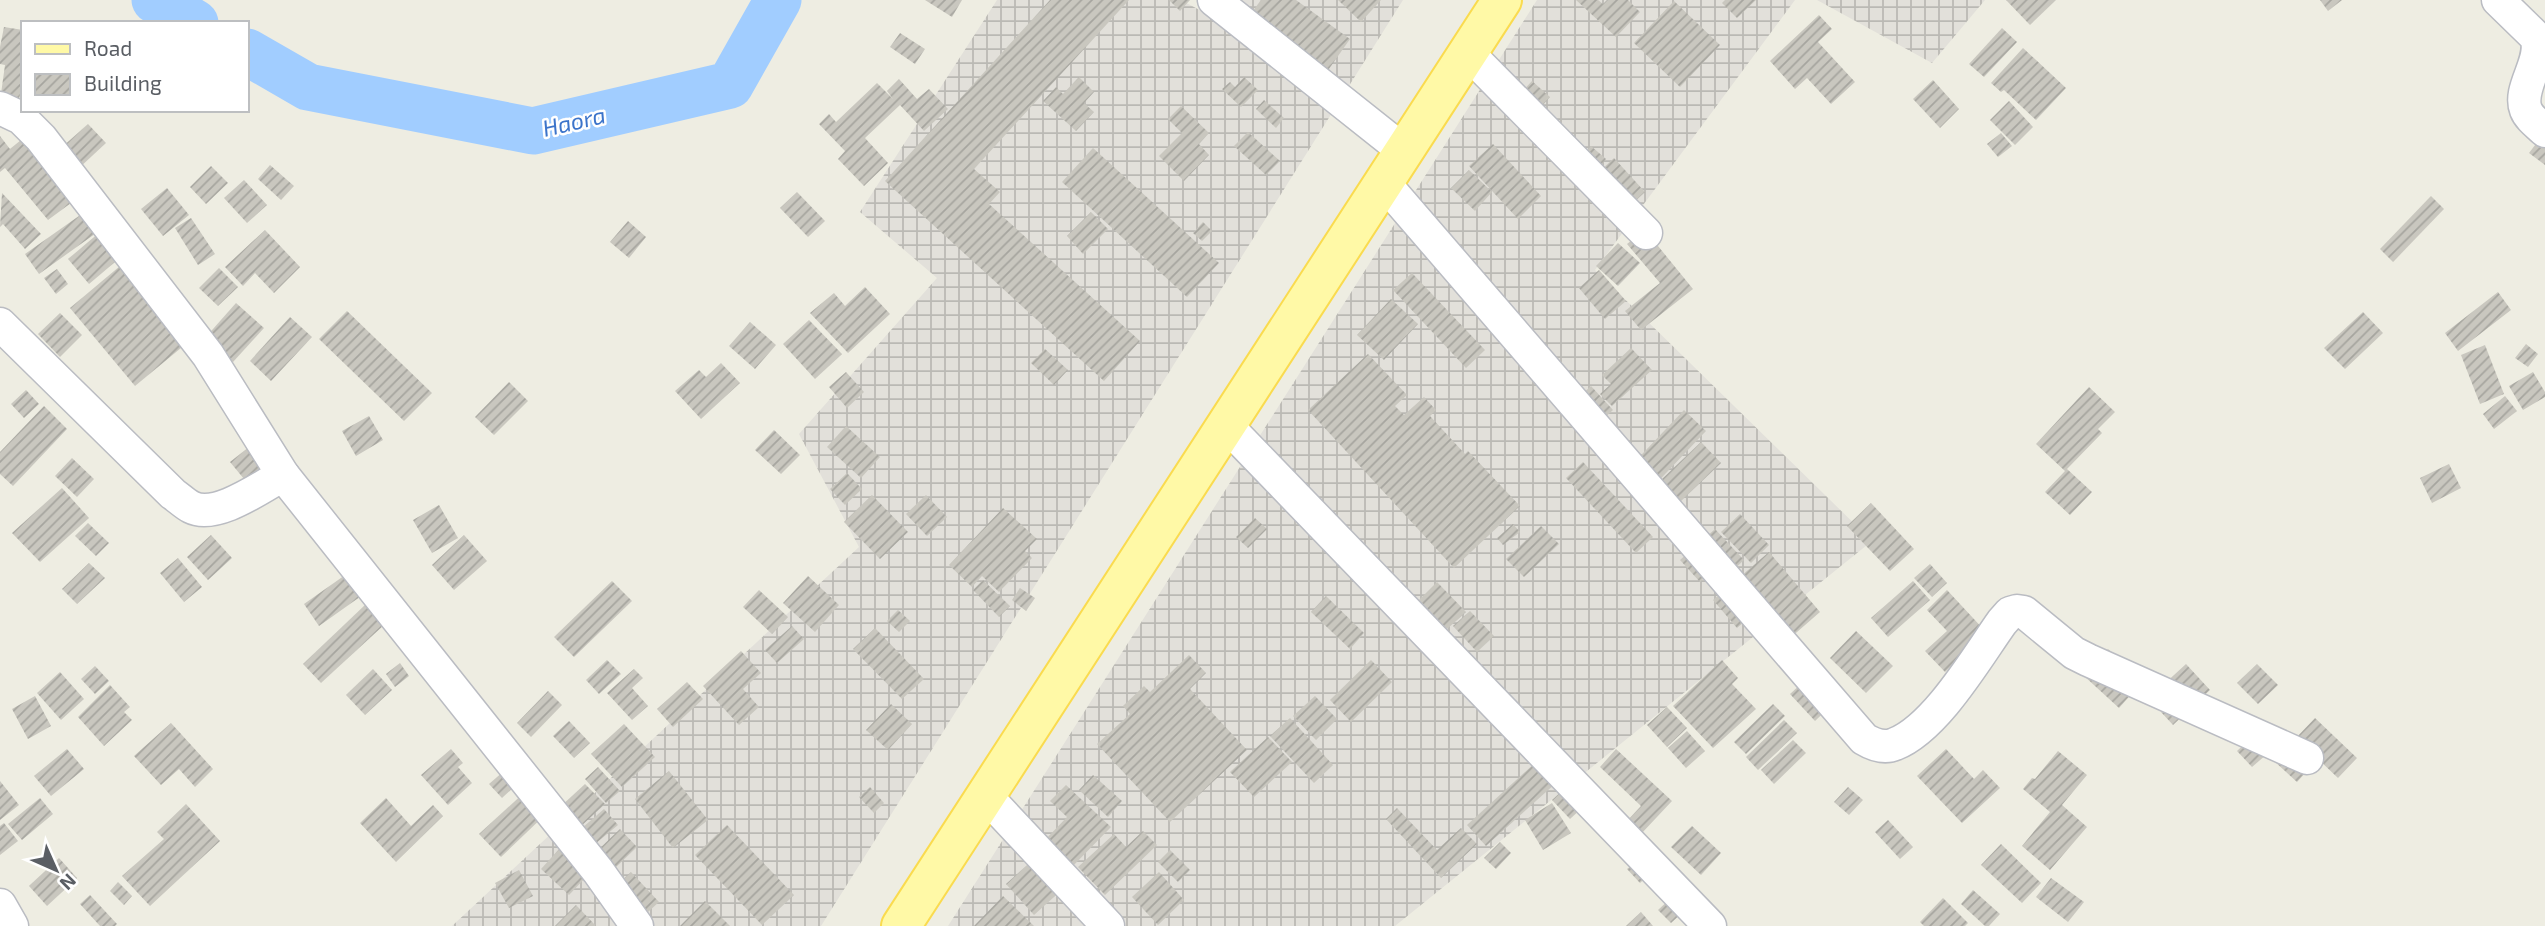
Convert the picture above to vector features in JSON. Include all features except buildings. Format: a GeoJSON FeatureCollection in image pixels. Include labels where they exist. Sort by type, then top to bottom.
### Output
{"type":"FeatureCollection","features":[{"type":"Feature","properties":{"kind":"main road"},"geometry":{"type":"LineString","coordinates":[[901,926],[1502,0]]}},
{"type":"Feature","properties":{"kind":"street"},"geometry":{"type":"LineString","coordinates":[[1214,0],[1404,151]]}},
{"type":"Feature","properties":{"kind":"street"},"geometry":{"type":"LineString","coordinates":[[2498,0],[2536,37],[2538,53],[2525,101],[2526,110],[2545,131]]}},
{"type":"Feature","properties":{"kind":"street"},"geometry":{"type":"LineString","coordinates":[[1468,53],[1646,233]]}},
{"type":"Feature","properties":{"kind":"street"},"geometry":{"type":"LineString","coordinates":[[0,108],[22,118],[41,138],[169,302],[208,355],[283,475],[598,871],[637,926]]}},
{"type":"Feature","properties":{"kind":"street"},"geometry":{"type":"LineString","coordinates":[[1384,183],[1864,739],[1877,746],[1893,746],[1911,736],[1940,708],[2002,622],[2010,613],[2017,611],[2031,617],[2061,643],[2088,660],[2307,758]]}},
{"type":"Feature","properties":{"kind":"street"},"geometry":{"type":"LineString","coordinates":[[0,324],[173,494],[193,508],[209,510],[223,507],[283,475]]}},
{"type":"Feature","properties":{"kind":"street"},"geometry":{"type":"LineString","coordinates":[[1227,426],[1710,926]]}},
{"type":"Feature","properties":{"kind":"street"},"geometry":{"type":"LineString","coordinates":[[985,794],[1108,926]]}},
{"type":"Feature","properties":{"kind":"street"},"geometry":{"type":"LineString","coordinates":[[0,905],[12,926]]}},
{"type":"Feature","properties":{"kind":"shaded area"},"geometry":{"type":"Polygon","coordinates":[[[997,0],[1181,0],[1207,14],[1219,0],[1403,0],[821,926],[452,926],[859,547],[799,434],[937,278],[860,212],[997,0]]]}},
{"type":"Feature","properties":{"kind":"shaded area"},"geometry":{"type":"Polygon","coordinates":[[[1537,0],[1795,0],[1595,270],[1872,541],[1395,926],[948,926],[1537,0]]]}},
{"type":"Feature","properties":{"kind":"shaded area"},"geometry":{"type":"Polygon","coordinates":[[[1817,0],[1985,0],[1932,63],[1817,0]]]}},
{"type":"Feature","properties":{"kind":"waterway","name":"Haora"},"geometry":{"type":"LineString","coordinates":[[155,0],[192,21]]}},
{"type":"Feature","properties":{"kind":"waterway","name":"Haora"},"geometry":{"type":"LineString","coordinates":[[248,53],[308,87],[533,131],[730,85],[778,0]]}}]}
